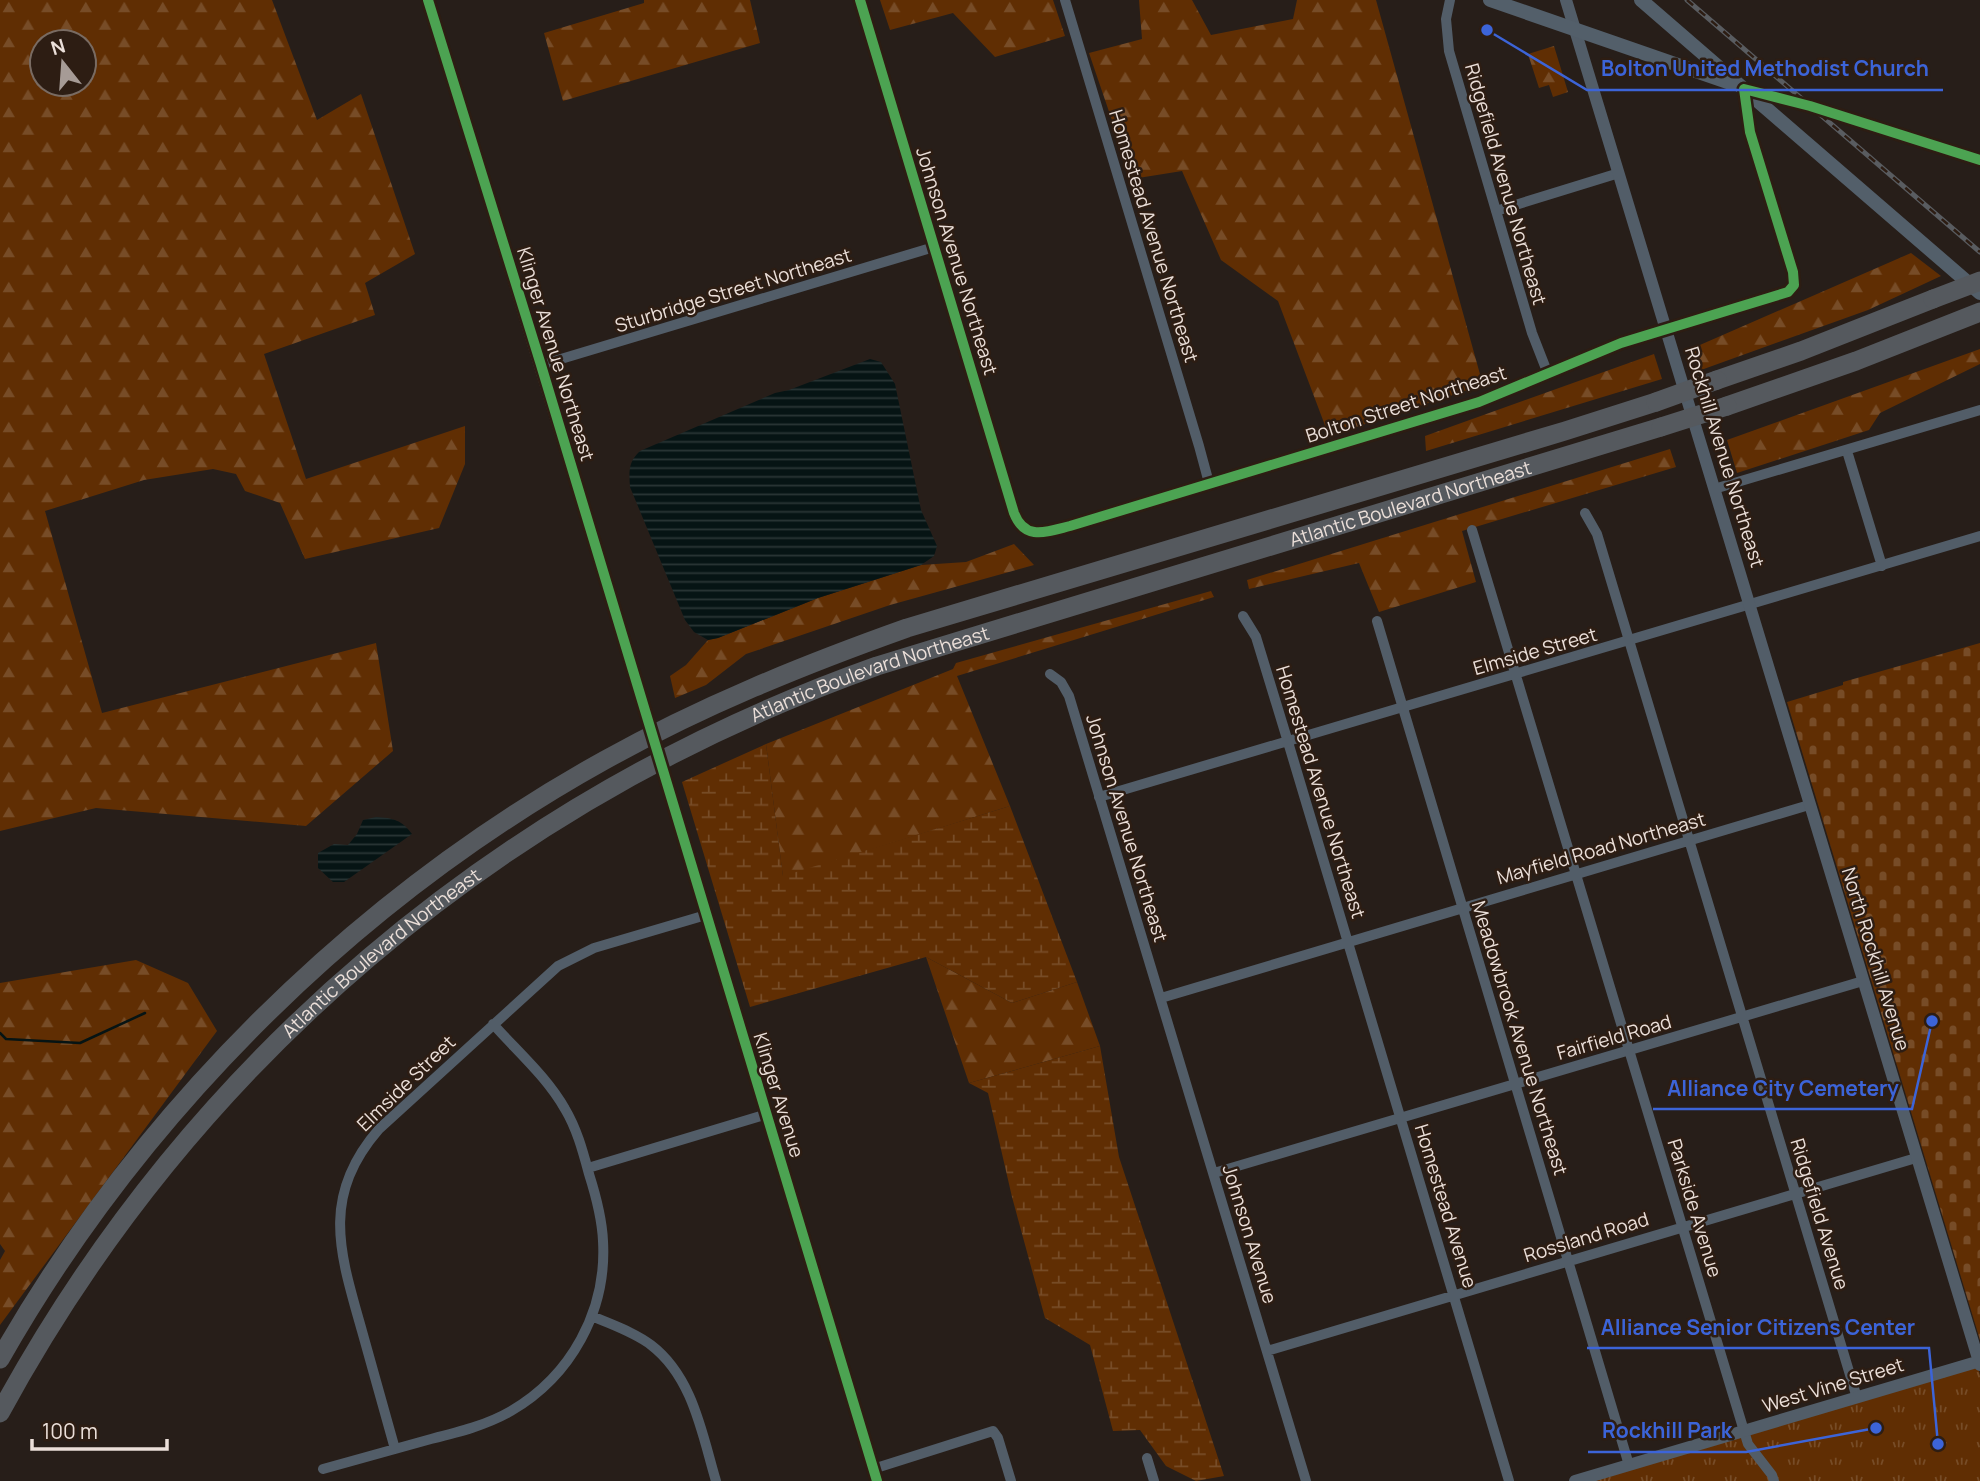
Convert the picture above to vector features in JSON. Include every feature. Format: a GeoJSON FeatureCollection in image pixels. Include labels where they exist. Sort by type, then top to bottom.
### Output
{"type":"FeatureCollection","features":[{"type":"Feature","properties":{"kind":"highway","name":"Atlantic Boulevard Northeast"},"geometry":{"type":"LineString","coordinates":[[0,1359],[56,1269],[119,1181],[183,1103],[278,1003],[340,947],[427,876],[523,810],[604,760],[735,694],[812,662],[907,628],[1656,402],[1801,351],[1980,281]]}},
{"type":"Feature","properties":{"kind":"highway","name":"Atlantic Boulevard Northeast"},"geometry":{"type":"LineString","coordinates":[[0,1413],[40,1341],[96,1256],[151,1182],[242,1078],[313,1007],[388,941],[477,873],[586,801],[729,726],[806,692],[877,666],[1661,427],[1856,361],[1972,315]]}},
{"type":"Feature","properties":{"kind":"main road"},"geometry":{"type":"LineString","coordinates":[[1490,0],[1712,75],[1744,89]]}},
{"type":"Feature","properties":{"kind":"main road"},"geometry":{"type":"LineString","coordinates":[[1641,0],[1980,293]]}},
{"type":"Feature","properties":{"kind":"street","name":"Klinger Avenue Northeast"},"geometry":{"type":"LineString","coordinates":[[428,0],[648,719]]}},
{"type":"Feature","properties":{"kind":"street","name":"Johnson Avenue Northeast"},"geometry":{"type":"LineString","coordinates":[[860,0],[1014,513],[1018,523],[1026,530]]}},
{"type":"Feature","properties":{"kind":"street","name":"Homestead Avenue Northeast"},"geometry":{"type":"LineString","coordinates":[[1065,0],[1209,483]]}},
{"type":"Feature","properties":{"kind":"street","name":"Ridgefield Avenue Northeast"},"geometry":{"type":"LineString","coordinates":[[1450,0],[1446,19],[1449,51],[1532,333],[1548,374]]}},
{"type":"Feature","properties":{"kind":"street","name":"Rockhill Avenue Northeast"},"geometry":{"type":"LineString","coordinates":[[1566,0],[1809,805]]}},
{"type":"Feature","properties":{"kind":"street","name":"Bolton Street Northeast"},"geometry":{"type":"LineString","coordinates":[[1026,530],[1050,531],[1479,402],[1621,343],[1791,290],[1793,272],[1750,132],[1744,89]]}},
{"type":"Feature","properties":{"kind":"street"},"geometry":{"type":"LineString","coordinates":[[1744,89],[1810,106],[1980,160]]}},
{"type":"Feature","properties":{"kind":"street"},"geometry":{"type":"LineString","coordinates":[[1496,211],[1619,173]]}},
{"type":"Feature","properties":{"kind":"street","name":"Sturbridge Street Northeast"},"geometry":{"type":"LineString","coordinates":[[541,365],[934,247]]}},
{"type":"Feature","properties":{"kind":"street"},"geometry":{"type":"LineString","coordinates":[[1714,489],[1980,410]]}},
{"type":"Feature","properties":{"kind":"street"},"geometry":{"type":"LineString","coordinates":[[1847,451],[1882,566]]}},
{"type":"Feature","properties":{"kind":"street"},"geometry":{"type":"LineString","coordinates":[[1585,513],[1597,534],[1690,840]]}},
{"type":"Feature","properties":{"kind":"street","name":"Parkside Avenue"},"geometry":{"type":"LineString","coordinates":[[1472,530],[1748,1444],[1774,1481]]}},
{"type":"Feature","properties":{"kind":"street","name":"Elmside Street"},"geometry":{"type":"LineString","coordinates":[[1099,797],[1630,642],[1980,536]]}},
{"type":"Feature","properties":{"kind":"street","name":"Homestead Avenue Northeast"},"geometry":{"type":"LineString","coordinates":[[1243,616],[1256,637],[1347,942]]}},
{"type":"Feature","properties":{"kind":"street","name":"Meadowbrook Avenue Northeast"},"geometry":{"type":"LineString","coordinates":[[1377,621],[1629,1465]]}},
{"type":"Feature","properties":{"kind":"street","name":"Johnson Avenue Northeast"},"geometry":{"type":"LineString","coordinates":[[1050,674],[1061,682],[1069,696],[1161,998]]}},
{"type":"Feature","properties":{"kind":"street","name":"Klinger Avenue"},"geometry":{"type":"LineString","coordinates":[[648,719],[875,1475]]}},
{"type":"Feature","properties":{"kind":"street","name":"Mayfield Road Northeast"},"geometry":{"type":"LineString","coordinates":[[1161,998],[1809,805]]}},
{"type":"Feature","properties":{"kind":"street","name":"North Rockhill Avenue"},"geometry":{"type":"LineString","coordinates":[[1809,805],[1980,1362]]}},
{"type":"Feature","properties":{"kind":"street","name":"Ridgefield Avenue"},"geometry":{"type":"LineString","coordinates":[[1690,840],[1857,1398]]}},
{"type":"Feature","properties":{"kind":"street","name":"Elmside Street"},"geometry":{"type":"LineString","coordinates":[[396,1449],[342,1258],[339,1225],[342,1199],[350,1174],[370,1139],[548,974],[569,959],[594,948],[706,915]]}},
{"type":"Feature","properties":{"kind":"street","name":"Homestead Avenue"},"geometry":{"type":"LineString","coordinates":[[1347,942],[1509,1481]]}},
{"type":"Feature","properties":{"kind":"street","name":"Fairfield Road"},"geometry":{"type":"LineString","coordinates":[[1214,1173],[1863,981]]}},
{"type":"Feature","properties":{"kind":"street","name":"Johnson Avenue"},"geometry":{"type":"LineString","coordinates":[[1161,998],[1306,1481]]}},
{"type":"Feature","properties":{"kind":"street"},"geometry":{"type":"LineString","coordinates":[[323,1469],[484,1424],[520,1405],[560,1370],[576,1349],[592,1316],[601,1281],[603,1241],[600,1214],[588,1168],[573,1124],[560,1101],[493,1024]]}},
{"type":"Feature","properties":{"kind":"street"},"geometry":{"type":"LineString","coordinates":[[588,1168],[767,1114]]}},
{"type":"Feature","properties":{"kind":"street","name":"Rossland Road"},"geometry":{"type":"LineString","coordinates":[[1267,1351],[1916,1158]]}},
{"type":"Feature","properties":{"kind":"street"},"geometry":{"type":"LineString","coordinates":[[592,1316],[638,1337],[660,1352],[673,1367],[692,1404],[716,1481]]}},
{"type":"Feature","properties":{"kind":"street","name":"West Vine Street"},"geometry":{"type":"LineString","coordinates":[[1576,1481],[1980,1362]]}},
{"type":"Feature","properties":{"kind":"street"},"geometry":{"type":"LineString","coordinates":[[875,1475],[993,1431],[998,1438],[1011,1481]]}},
{"type":"Feature","properties":{"kind":"street"},"geometry":{"type":"LineString","coordinates":[[1147,1458],[1154,1481]]}},
{"type":"Feature","properties":{"kind":"green space"},"geometry":{"type":"Polygon","coordinates":[[[0,0],[272,0],[317,120],[361,94],[415,254],[365,283],[375,315],[264,354],[306,479],[465,426],[465,464],[439,528],[305,559],[280,503],[245,491],[236,474],[213,469],[144,480],[45,511],[102,713],[376,643],[393,751],[306,826],[96,808],[0,831],[0,0]]]}},
{"type":"Feature","properties":{"kind":"green space"},"geometry":{"type":"Polygon","coordinates":[[[644,0],[750,0],[760,43],[563,101],[544,33],[644,3],[644,0]]]}},
{"type":"Feature","properties":{"kind":"green space"},"geometry":{"type":"Polygon","coordinates":[[[880,0],[1053,0],[1065,36],[995,57],[953,13],[890,30],[880,0]]]}},
{"type":"Feature","properties":{"kind":"green space"},"geometry":{"type":"Polygon","coordinates":[[[1139,0],[1192,0],[1211,35],[1293,19],[1297,0],[1376,0],[1483,385],[1329,436],[1278,301],[1221,260],[1182,171],[1132,179],[1089,53],[1142,39],[1139,0]]]}},
{"type":"Feature","properties":{"kind":"green space"},"geometry":{"type":"Polygon","coordinates":[[[1554,46],[1568,92],[1553,97],[1549,85],[1539,88],[1528,54],[1554,46]]]}},
{"type":"Feature","properties":{"kind":"green space"},"geometry":{"type":"Polygon","coordinates":[[[1911,253],[1941,276],[1868,310],[1701,370],[1693,348],[1911,253]]]}},
{"type":"Feature","properties":{"kind":"green space"},"geometry":{"type":"Polygon","coordinates":[[[1980,349],[1980,364],[1880,413],[1869,430],[1737,473],[1727,440],[1980,349]]]}},
{"type":"Feature","properties":{"kind":"green space"},"geometry":{"type":"Polygon","coordinates":[[[1654,354],[1662,379],[1426,451],[1425,436],[1654,354]]]}},
{"type":"Feature","properties":{"kind":"green space"},"geometry":{"type":"Polygon","coordinates":[[[1670,449],[1676,467],[1462,531],[1476,582],[1379,612],[1359,563],[1249,589],[1247,580],[1670,449]]]}},
{"type":"Feature","properties":{"kind":"green space"},"geometry":{"type":"Polygon","coordinates":[[[1014,544],[1034,565],[890,605],[746,654],[706,685],[675,698],[670,676],[686,665],[708,640],[818,598],[921,565],[966,562],[1014,544]]]}},
{"type":"Feature","properties":{"kind":"green space"},"geometry":{"type":"Polygon","coordinates":[[[1211,591],[1214,597],[957,676],[1010,806],[783,877],[766,744],[953,669],[956,663],[1211,591]]]}},
{"type":"Feature","properties":{"kind":"green space"},"geometry":{"type":"Polygon","coordinates":[[[1980,643],[1980,1340],[1787,702],[1843,685],[1843,682],[1980,643]]]}},
{"type":"Feature","properties":{"kind":"green space"},"geometry":{"type":"Polygon","coordinates":[[[766,744],[783,876],[1010,806],[1077,982],[1012,1003],[926,957],[750,1007],[682,782],[766,744]]]}},
{"type":"Feature","properties":{"kind":"green space"},"geometry":{"type":"Polygon","coordinates":[[[926,957],[1012,1003],[1077,982],[1100,1046],[969,1083],[926,957]]]}},
{"type":"Feature","properties":{"kind":"green space"},"geometry":{"type":"Polygon","coordinates":[[[136,960],[188,983],[217,1031],[0,1325],[0,1260],[5,1251],[0,1244],[0,983],[136,960]]]}},
{"type":"Feature","properties":{"kind":"green space"},"geometry":{"type":"Polygon","coordinates":[[[1100,1046],[1119,1157],[1224,1476],[1196,1481],[1166,1466],[1140,1430],[1113,1431],[1090,1345],[1045,1318],[1012,1197],[988,1093],[969,1083],[1100,1046]]]}},
{"type":"Feature","properties":{"kind":"green space"},"geometry":{"type":"Polygon","coordinates":[[[1978,1367],[1980,1481],[1593,1481],[1978,1367]]]}},
{"type":"Feature","properties":{"kind":"shaded area"},"geometry":{"type":"Polygon","coordinates":[[[870,359],[881,362],[895,384],[921,510],[937,546],[934,556],[921,565],[818,598],[718,638],[708,640],[694,632],[685,620],[630,487],[633,459],[640,451],[775,393],[870,359]]]}},
{"type":"Feature","properties":{"kind":"shaded area"},"geometry":{"type":"Polygon","coordinates":[[[376,817],[397,821],[412,834],[344,882],[333,882],[318,868],[318,853],[334,844],[348,845],[363,820],[376,817]]]}},
{"type":"Feature","properties":{"kind":"waterway"},"geometry":{"type":"LineString","coordinates":[[0,1033],[6,1039],[80,1043],[145,1013]]}},
{"type":"Feature","properties":{"kind":"railway"},"geometry":{"type":"LineString","coordinates":[[1687,0],[1980,252]]}},
{"type":"Feature","properties":{"kind":"cycle path"},"geometry":{"type":"LineString","coordinates":[[428,0],[541,365],[877,1481]]}},
{"type":"Feature","properties":{"kind":"cycle path"},"geometry":{"type":"LineString","coordinates":[[860,0],[1014,513],[1024,528],[1030,531],[1045,532],[1070,526],[1479,402],[1621,343],[1788,292],[1794,285],[1793,272],[1750,132],[1744,89],[1810,106],[1980,160]]}},
{"type":"Feature","properties":{"kind":"place","name":"Bolton United Methodist Church"},"geometry":{"type":"Point","coordinates":[1487,30]}},
{"type":"Feature","properties":{"kind":"place","name":"Alliance City Cemetery"},"geometry":{"type":"Point","coordinates":[1932,1021]}},
{"type":"Feature","properties":{"kind":"place","name":"Rockhill Park"},"geometry":{"type":"Point","coordinates":[1876,1428]}},
{"type":"Feature","properties":{"kind":"place","name":"Alliance Senior Citizens Center"},"geometry":{"type":"Point","coordinates":[1938,1444]}}]}
